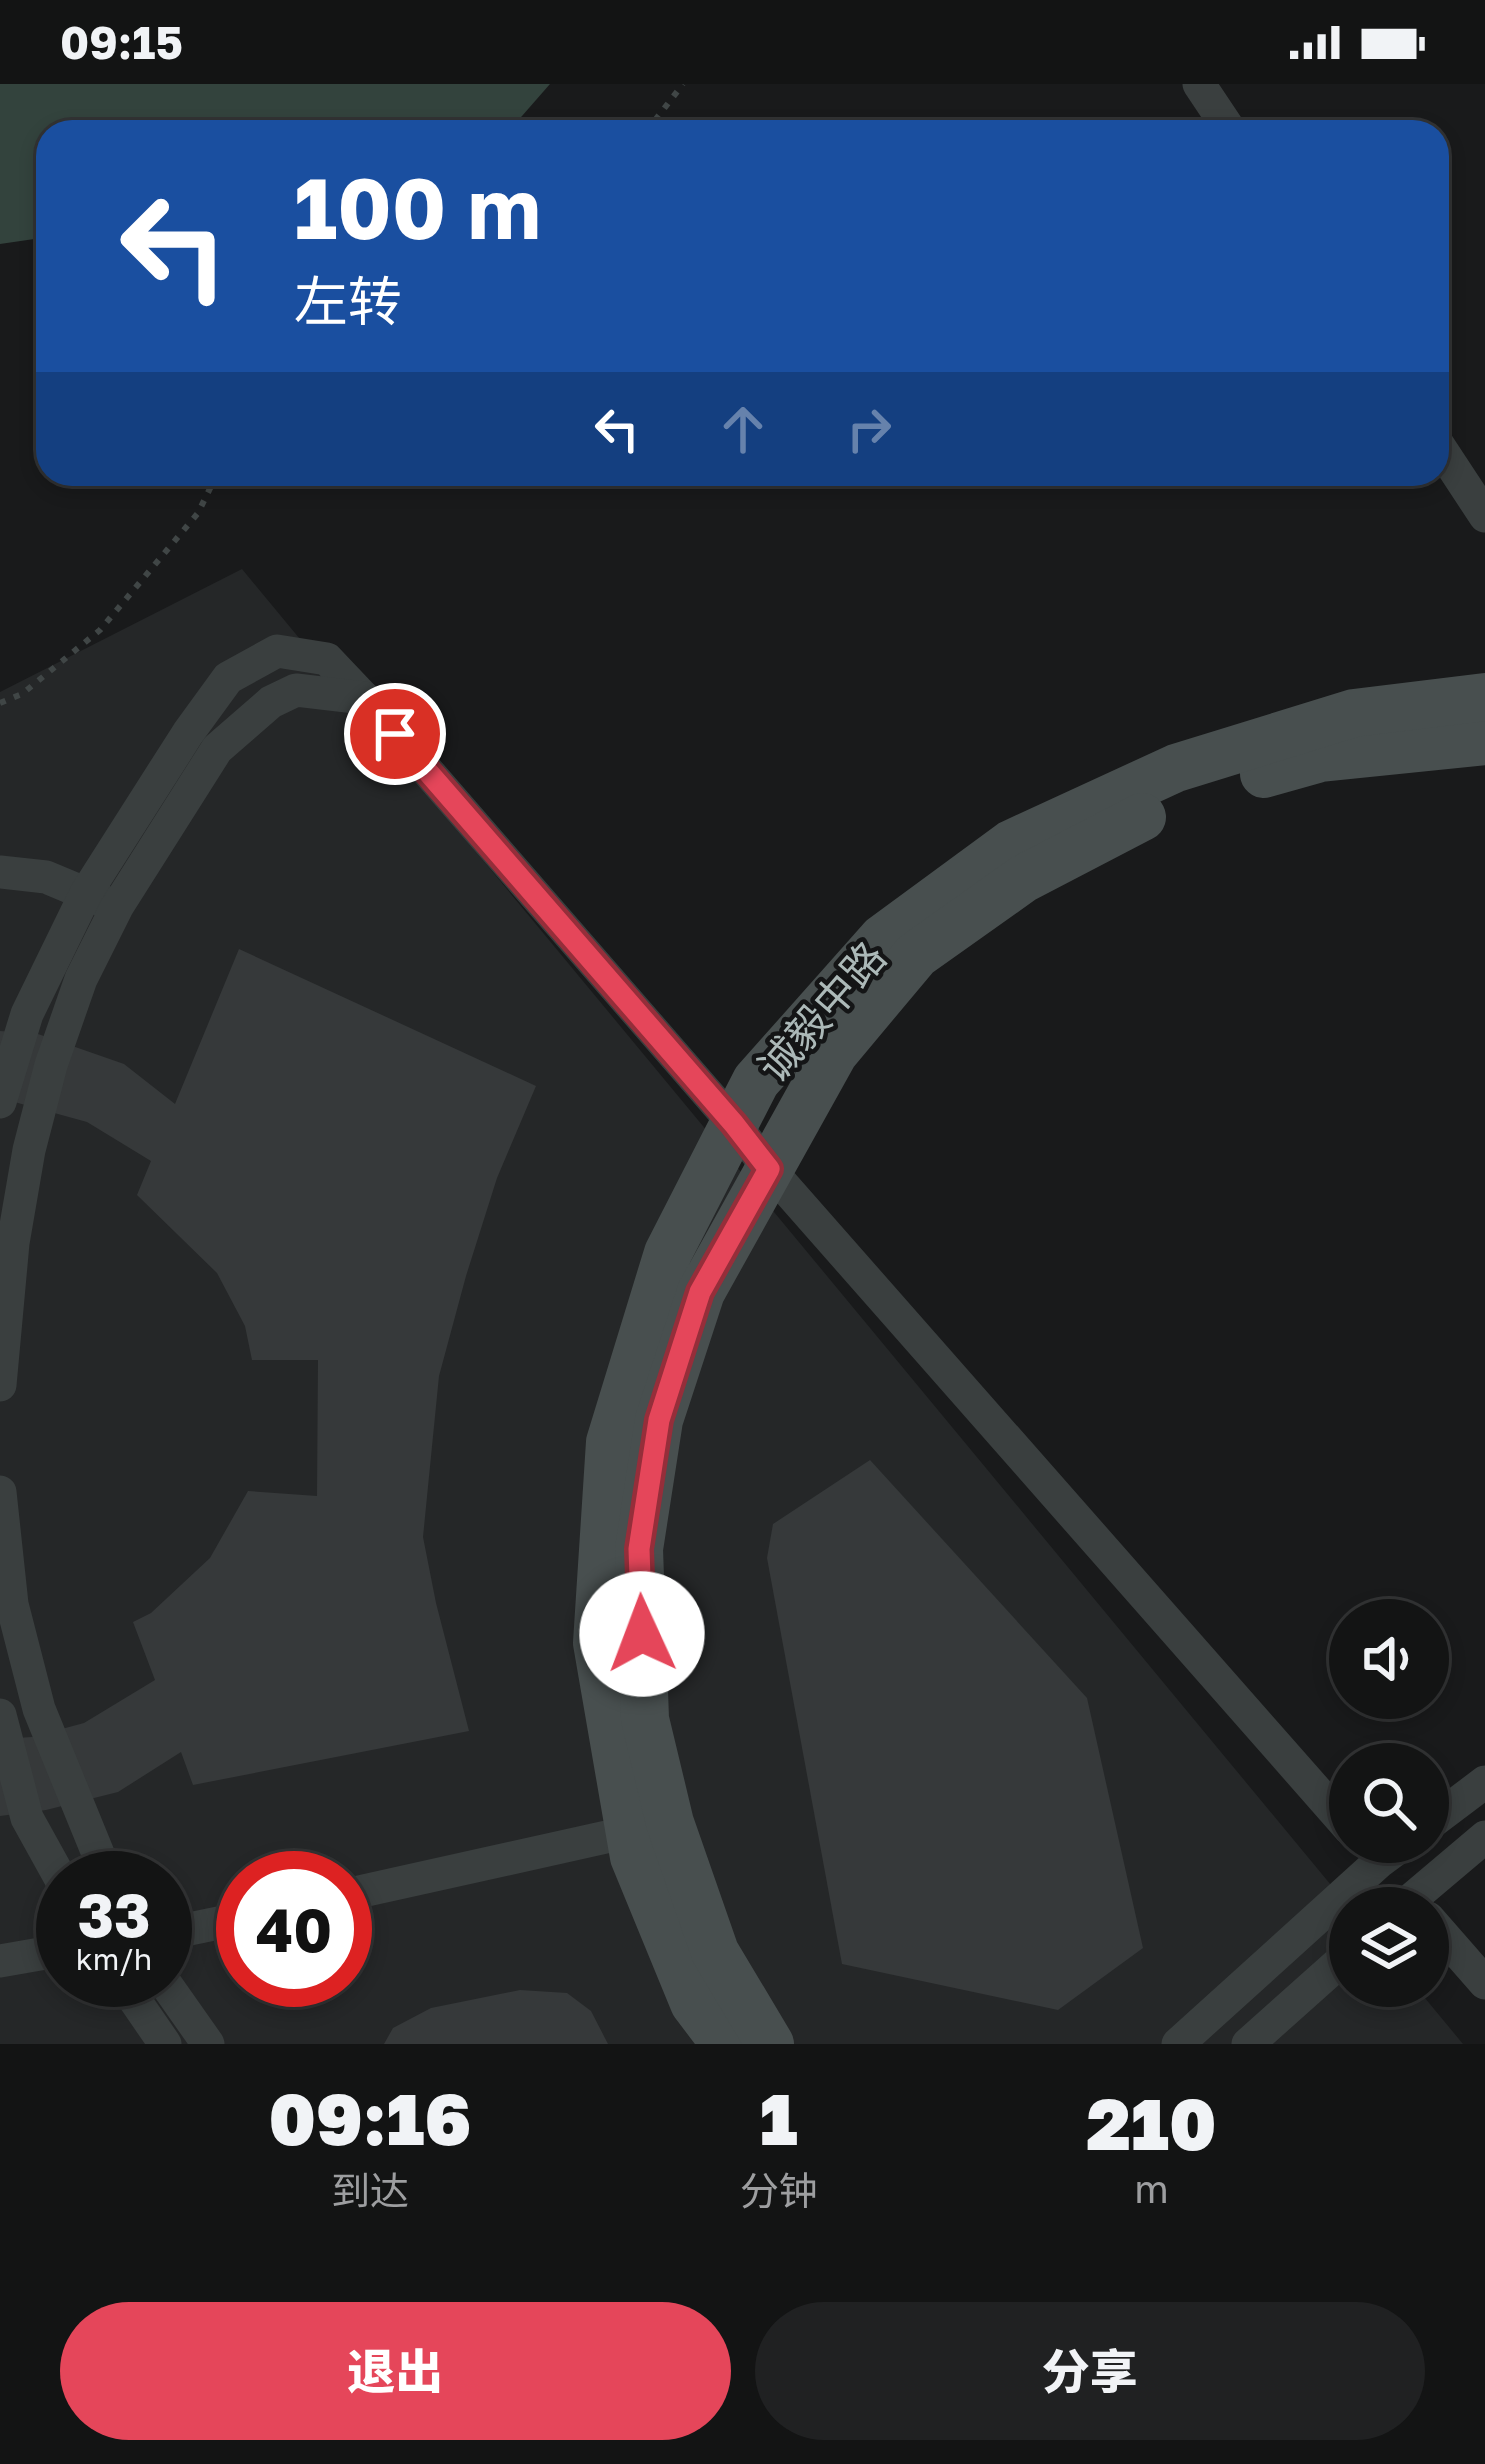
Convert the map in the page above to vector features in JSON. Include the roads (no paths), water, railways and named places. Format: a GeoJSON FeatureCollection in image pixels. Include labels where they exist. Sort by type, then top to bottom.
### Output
{"type":"FeatureCollection","features":[{"type":"Feature","properties":{"kind":"street"},"geometry":{"type":"LineString","coordinates":[[1199,84],[1223,120]]}},
{"type":"Feature","properties":{"kind":"street"},"geometry":{"type":"LineString","coordinates":[[1449,461],[1485,516]]}},
{"type":"Feature","properties":{"kind":"street"},"geometry":{"type":"LineString","coordinates":[[0,1384],[13,1243],[29,1150],[101,900],[188,733],[228,678],[277,651],[327,659],[1329,1805]]}},
{"type":"Feature","properties":{"kind":"street"},"geometry":{"type":"LineString","coordinates":[[0,1102],[27,1014],[101,900],[217,749],[271,702],[296,690],[364,698]]}},
{"type":"Feature","properties":{"kind":"street","name":"诚毅中路"},"geometry":{"type":"LineString","coordinates":[[770,2044],[715,1952],[650,1827],[597,1643],[610,1442],[668,1253],[734,1124],[757,1081],[883,938],[1011,844],[1176,768],[1354,712],[1485,697]]}},
{"type":"Feature","properties":{"kind":"street","name":"诚毅中路"},"geometry":{"type":"LineString","coordinates":[[724,2044],[694,2003],[634,1857],[650,1827],[639,1549],[659,1420],[700,1292],[829,1060],[916,955],[1023,879],[1178,799],[1321,758],[1485,741]]}},
{"type":"Feature","properties":{"kind":"street"},"geometry":{"type":"LineString","coordinates":[[0,872],[46,877],[101,900]]}},
{"type":"Feature","properties":{"kind":"street"},"geometry":{"type":"LineString","coordinates":[[0,1492],[12,1604],[39,1709],[96,1851]]}},
{"type":"Feature","properties":{"kind":"street"},"geometry":{"type":"LineString","coordinates":[[0,1714],[27,1818],[45,1851]]}},
{"type":"Feature","properties":{"kind":"street"},"geometry":{"type":"LineString","coordinates":[[1449,1809],[1485,1782]]}},
{"type":"Feature","properties":{"kind":"street"},"geometry":{"type":"LineString","coordinates":[[372,1889],[650,1827]]}},
{"type":"Feature","properties":{"kind":"street"},"geometry":{"type":"LineString","coordinates":[[1436,1887],[1485,1837]]}},
{"type":"Feature","properties":{"kind":"street"},"geometry":{"type":"LineString","coordinates":[[1178,2044],[1367,1863]]}},
{"type":"Feature","properties":{"kind":"street"},"geometry":{"type":"LineString","coordinates":[[1449,1944],[1485,1983]]}},
{"type":"Feature","properties":{"kind":"street"},"geometry":{"type":"LineString","coordinates":[[0,1960],[36,1955]]}},
{"type":"Feature","properties":{"kind":"street"},"geometry":{"type":"LineString","coordinates":[[1248,2044],[1329,1972]]}},
{"type":"Feature","properties":{"kind":"street"},"geometry":{"type":"LineString","coordinates":[[139,2007],[164,2044]]}},
{"type":"Feature","properties":{"kind":"street"},"geometry":{"type":"LineString","coordinates":[[183,2007],[208,2044]]}}]}
